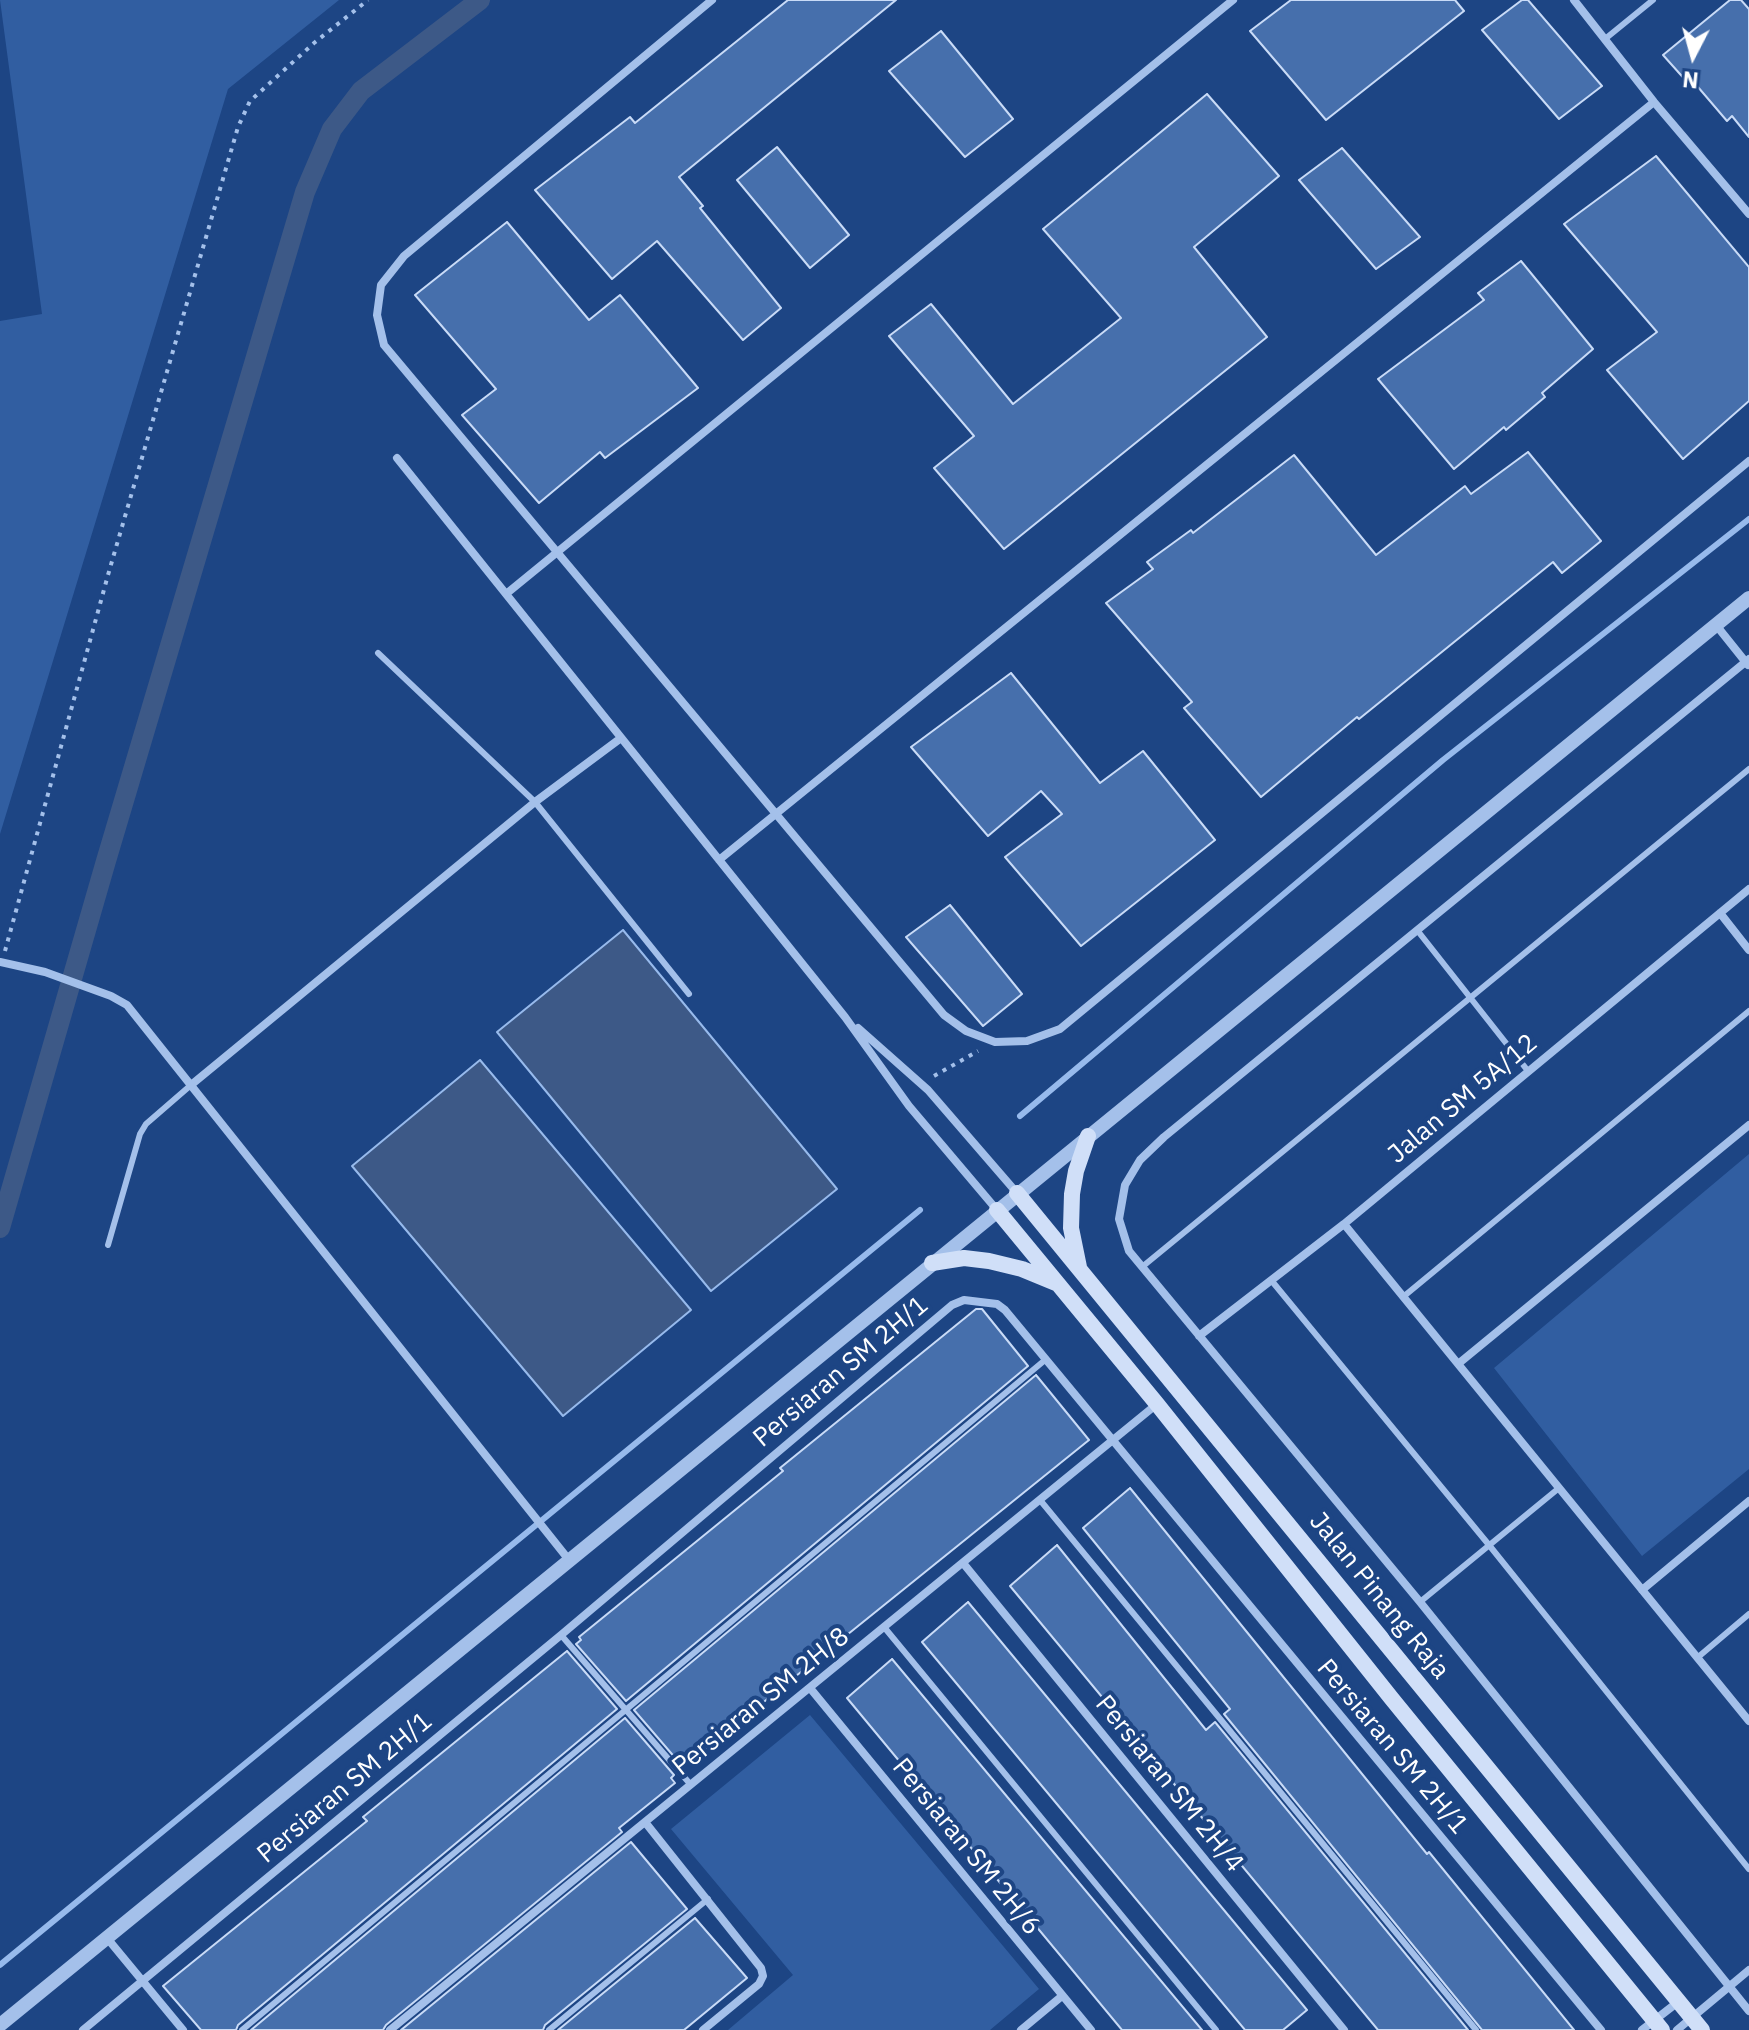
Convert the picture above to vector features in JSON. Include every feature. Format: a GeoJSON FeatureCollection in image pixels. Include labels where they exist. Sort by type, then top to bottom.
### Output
{"type":"FeatureCollection","features":[{"type":"Feature","properties":{"kind":"main road"},"geometry":{"type":"LineString","coordinates":[[1080,1270],[1071,1228],[1072,1194],[1088,1136]]}},
{"type":"Feature","properties":{"kind":"main road","name":"Jalan Pinang Raja"},"geometry":{"type":"LineString","coordinates":[[1017,1193],[1697,2024]]}},
{"type":"Feature","properties":{"kind":"main road"},"geometry":{"type":"LineString","coordinates":[[997,1210],[1157,1404],[1652,2027]]}},
{"type":"Feature","properties":{"kind":"main road"},"geometry":{"type":"LineString","coordinates":[[932,1263],[964,1258],[989,1261],[1022,1269],[1058,1283]]}},
{"type":"Feature","properties":{"kind":"street"},"geometry":{"type":"LineString","coordinates":[[712,0],[404,256],[381,285],[377,315],[384,345],[944,1015],[966,1031],[995,1042],[1027,1041],[1060,1029],[1749,461]]}},
{"type":"Feature","properties":{"kind":"street"},"geometry":{"type":"LineString","coordinates":[[506,594],[1233,0]]}},
{"type":"Feature","properties":{"kind":"street"},"geometry":{"type":"LineString","coordinates":[[1574,0],[1654,102],[1749,214]]}},
{"type":"Feature","properties":{"kind":"street"},"geometry":{"type":"LineString","coordinates":[[719,860],[1654,102]]}},
{"type":"Feature","properties":{"kind":"street"},"geometry":{"type":"LineString","coordinates":[[397,458],[845,1017],[909,1106],[997,1210]]}},
{"type":"Feature","properties":{"kind":"street"},"geometry":{"type":"LineString","coordinates":[[0,2025],[1749,598]]}},
{"type":"Feature","properties":{"kind":"street"},"geometry":{"type":"LineString","coordinates":[[1716,625],[1748,662],[1164,1137],[1140,1160],[1125,1185],[1119,1219],[1129,1251],[1420,1602],[1749,2011]]}},
{"type":"Feature","properties":{"kind":"street"},"geometry":{"type":"LineString","coordinates":[[191,1085],[535,802],[621,738]]}},
{"type":"Feature","properties":{"kind":"street","name":"Jalan SM 5A/12"},"geometry":{"type":"LineString","coordinates":[[1199,1336],[1344,1224],[1749,889]]}},
{"type":"Feature","properties":{"kind":"street"},"geometry":{"type":"LineString","coordinates":[[1720,913],[1749,950]]}},
{"type":"Feature","properties":{"kind":"street"},"geometry":{"type":"LineString","coordinates":[[1,962],[45,972],[127,1005],[569,1560]]}},
{"type":"Feature","properties":{"kind":"street"},"geometry":{"type":"LineString","coordinates":[[845,1017],[921,1083],[1017,1193]]}},
{"type":"Feature","properties":{"kind":"street"},"geometry":{"type":"LineString","coordinates":[[1458,1364],[1749,1125]]}},
{"type":"Feature","properties":{"kind":"street"},"geometry":{"type":"LineString","coordinates":[[1344,1224],[1749,1721]]}},
{"type":"Feature","properties":{"kind":"street","name":"Persiaran SM 2H/1"},"geometry":{"type":"LineString","coordinates":[[83,2030],[561,1635],[952,1305],[964,1300],[997,1304],[1005,1310],[1601,2030]]}},
{"type":"Feature","properties":{"kind":"street","name":"Persiaran SM 2H/8"},"geometry":{"type":"LineString","coordinates":[[390,2030],[1157,1404]]}},
{"type":"Feature","properties":{"kind":"street"},"geometry":{"type":"LineString","coordinates":[[1642,1590],[1749,1501]]}},
{"type":"Feature","properties":{"kind":"street","name":"Persiaran SM 2H/4"},"geometry":{"type":"LineString","coordinates":[[963,1563],[1342,2029]]}},
{"type":"Feature","properties":{"kind":"street","name":"Persiaran SM 2H/6"},"geometry":{"type":"LineString","coordinates":[[810,1688],[1091,2030]]}},
{"type":"Feature","properties":{"kind":"street"},"geometry":{"type":"LineString","coordinates":[[645,1822],[761,1968],[763,1976],[759,1984],[703,2030]]}},
{"type":"Feature","properties":{"kind":"street"},"geometry":{"type":"LineString","coordinates":[[107,1938],[183,2030]]}},
{"type":"Feature","properties":{"kind":"street"},"geometry":{"type":"LineString","coordinates":[[1677,2030],[1697,2024],[1729,1987],[1749,1970]]}},
{"type":"Feature","properties":{"kind":"street"},"geometry":{"type":"LineString","coordinates":[[1021,2030],[1062,1996]]}},
{"type":"Feature","properties":{"kind":"street"},"geometry":{"type":"LineString","coordinates":[[1652,2027],[1679,2001]]}},
{"type":"Feature","properties":{"kind":"lane"},"geometry":{"type":"LineString","coordinates":[[1605,39],[1653,0]]}},
{"type":"Feature","properties":{"kind":"lane"},"geometry":{"type":"LineString","coordinates":[[378,653],[535,802],[689,994]]}},
{"type":"Feature","properties":{"kind":"lane"},"geometry":{"type":"LineString","coordinates":[[1142,1267],[1749,769]]}},
{"type":"Feature","properties":{"kind":"lane"},"geometry":{"type":"LineString","coordinates":[[1417,930],[1528,1071]]}},
{"type":"Feature","properties":{"kind":"lane"},"geometry":{"type":"LineString","coordinates":[[1403,1297],[1749,1011]]}},
{"type":"Feature","properties":{"kind":"lane"},"geometry":{"type":"LineString","coordinates":[[108,1245],[140,1134],[146,1124],[191,1085]]}},
{"type":"Feature","properties":{"kind":"lane"},"geometry":{"type":"LineString","coordinates":[[1271,1280],[1749,1869]]}},
{"type":"Feature","properties":{"kind":"lane"},"geometry":{"type":"LineString","coordinates":[[242,2030],[1045,1360]]}},
{"type":"Feature","properties":{"kind":"lane"},"geometry":{"type":"LineString","coordinates":[[1420,1602],[1559,1488]]}},
{"type":"Feature","properties":{"kind":"lane"},"geometry":{"type":"LineString","coordinates":[[1040,1500],[1476,2030]]}},
{"type":"Feature","properties":{"kind":"lane"},"geometry":{"type":"LineString","coordinates":[[1697,1658],[1749,1614]]}},
{"type":"Feature","properties":{"kind":"lane"},"geometry":{"type":"LineString","coordinates":[[884,1627],[1216,2030]]}},
{"type":"Feature","properties":{"kind":"lane"},"geometry":{"type":"LineString","coordinates":[[561,1635],[691,1785]]}},
{"type":"Feature","properties":{"kind":"lane"},"geometry":{"type":"LineString","coordinates":[[549,2030],[708,1899]]}},
{"type":"Feature","properties":{"kind":"path"},"geometry":{"type":"LineString","coordinates":[[1,962],[108,575],[238,127],[250,101],[314,43],[368,0]]}},
{"type":"Feature","properties":{"kind":"path"},"geometry":{"type":"LineString","coordinates":[[921,1083],[995,1042]]}},
{"type":"Feature","properties":{"kind":"shaded area"},"geometry":{"type":"Polygon","coordinates":[[[0,0],[339,0],[228,89],[0,834],[0,321],[42,314],[0,0]]]}},
{"type":"Feature","properties":{"kind":"shaded area"},"geometry":{"type":"Polygon","coordinates":[[[623,930],[837,1189],[711,1291],[497,1032],[623,930]]]}},
{"type":"Feature","properties":{"kind":"shaded area"},"geometry":{"type":"Polygon","coordinates":[[[480,1060],[691,1310],[563,1416],[352,1166],[480,1060]]]}},
{"type":"Feature","properties":{"kind":"shaded area"},"geometry":{"type":"Polygon","coordinates":[[[1749,1154],[1749,1469],[1642,1556],[1494,1368],[1749,1154]]]}},
{"type":"Feature","properties":{"kind":"shaded area"},"geometry":{"type":"Polygon","coordinates":[[[810,1715],[1039,1989],[990,2030],[728,2030],[793,1975],[671,1829],[810,1715]]]}},
{"type":"Feature","properties":{"kind":"building"},"geometry":{"type":"Polygon","coordinates":[[[788,0],[896,0],[679,177],[703,206],[700,208],[781,308],[743,340],[657,241],[612,279],[535,190],[630,117],[635,123],[788,0]]]}},
{"type":"Feature","properties":{"kind":"building"},"geometry":{"type":"Polygon","coordinates":[[[1291,0],[1455,0],[1464,11],[1326,120],[1250,31],[1291,0]]]}},
{"type":"Feature","properties":{"kind":"building"},"geometry":{"type":"Polygon","coordinates":[[[1522,0],[1528,0],[1602,86],[1559,119],[1482,30],[1522,0]]]}},
{"type":"Feature","properties":{"kind":"building"},"geometry":{"type":"Polygon","coordinates":[[[1730,0],[1741,0],[1749,9],[1749,137],[1732,116],[1727,121],[1692,80],[1688,83],[1663,55],[1730,0]]]}},
{"type":"Feature","properties":{"kind":"building"},"geometry":{"type":"Polygon","coordinates":[[[941,31],[1013,119],[965,157],[889,71],[941,31]]]}},
{"type":"Feature","properties":{"kind":"building"},"geometry":{"type":"Polygon","coordinates":[[[1207,94],[1279,176],[1194,247],[1267,337],[1004,549],[934,468],[974,436],[889,336],[931,304],[1013,404],[1121,318],[1043,229],[1207,94]]]}},
{"type":"Feature","properties":{"kind":"building"},"geometry":{"type":"Polygon","coordinates":[[[777,147],[849,235],[810,268],[737,180],[777,147]]]}},
{"type":"Feature","properties":{"kind":"building"},"geometry":{"type":"Polygon","coordinates":[[[1342,148],[1420,237],[1376,269],[1299,180],[1342,148]]]}},
{"type":"Feature","properties":{"kind":"building"},"geometry":{"type":"Polygon","coordinates":[[[1656,156],[1749,267],[1749,401],[1683,459],[1607,370],[1657,332],[1564,224],[1656,156]]]}},
{"type":"Feature","properties":{"kind":"building"},"geometry":{"type":"Polygon","coordinates":[[[507,222],[589,320],[620,295],[698,388],[605,458],[600,452],[539,503],[462,415],[496,389],[415,295],[507,222]]]}},
{"type":"Feature","properties":{"kind":"building"},"geometry":{"type":"Polygon","coordinates":[[[1521,261],[1593,349],[1542,393],[1545,397],[1454,469],[1378,379],[1484,300],[1478,293],[1521,261]]]}},
{"type":"Feature","properties":{"kind":"building"},"geometry":{"type":"Polygon","coordinates":[[[1528,452],[1601,541],[1562,573],[1553,562],[1261,797],[1184,708],[1192,702],[1106,603],[1153,569],[1147,562],[1191,530],[1193,533],[1294,455],[1376,555],[1465,486],[1471,494],[1528,452]]]}},
{"type":"Feature","properties":{"kind":"building"},"geometry":{"type":"Polygon","coordinates":[[[1011,673],[1100,783],[1143,751],[1215,840],[1081,946],[1005,857],[1062,814],[1041,791],[988,836],[911,747],[1011,673]]]}},
{"type":"Feature","properties":{"kind":"building"},"geometry":{"type":"Polygon","coordinates":[[[950,905],[1022,994],[983,1026],[906,937],[950,905]]]}},
{"type":"Feature","properties":{"kind":"building"},"geometry":{"type":"Polygon","coordinates":[[[976,1309],[982,1309],[1028,1366],[626,1701],[576,1644],[581,1640],[579,1637],[976,1309]]]}},
{"type":"Feature","properties":{"kind":"building"},"geometry":{"type":"Polygon","coordinates":[[[1036,1375],[1089,1440],[683,1767],[634,1710],[1036,1375]]]}},
{"type":"Feature","properties":{"kind":"building"},"geometry":{"type":"Polygon","coordinates":[[[1130,1488],[1574,2030],[1482,2030],[1224,1714],[1230,1709],[1083,1528],[1130,1488]]]}},
{"type":"Feature","properties":{"kind":"building"},"geometry":{"type":"Polygon","coordinates":[[[1057,1545],[1206,1730],[1215,1722],[1468,2030],[1378,2030],[1010,1586],[1057,1545]]]}},
{"type":"Feature","properties":{"kind":"building"},"geometry":{"type":"Polygon","coordinates":[[[968,1602],[1307,2010],[1283,2030],[1245,2030],[922,1642],[968,1602]]]}},
{"type":"Feature","properties":{"kind":"building"},"geometry":{"type":"Polygon","coordinates":[[[567,1651],[617,1709],[238,2025],[236,2030],[201,2030],[163,1986],[367,1821],[363,1817],[567,1651]]]}},
{"type":"Feature","properties":{"kind":"building"},"geometry":{"type":"Polygon","coordinates":[[[892,1659],[1202,2030],[1122,2030],[847,1698],[892,1659]]]}},
{"type":"Feature","properties":{"kind":"building"},"geometry":{"type":"Polygon","coordinates":[[[625,1718],[674,1775],[671,1778],[675,1783],[619,1828],[622,1832],[383,2030],[251,2030],[625,1718]]]}},
{"type":"Feature","properties":{"kind":"building"},"geometry":{"type":"Polygon","coordinates":[[[631,1842],[687,1909],[545,2025],[543,2030],[401,2030],[631,1842]]]}},
{"type":"Feature","properties":{"kind":"building"},"geometry":{"type":"Polygon","coordinates":[[[695,1918],[747,1978],[684,2030],[558,2030],[695,1918]]]}},
{"type":"Feature","properties":{"kind":"waterway"},"geometry":{"type":"LineString","coordinates":[[0,1228],[305,192],[332,129],[361,91],[480,0]]}},
{"type":"Feature","properties":{"kind":"waterway"},"geometry":{"type":"LineString","coordinates":[[1020,1116],[1443,760],[1749,519]]}},
{"type":"Feature","properties":{"kind":"waterway"},"geometry":{"type":"LineString","coordinates":[[0,1965],[920,1210]]}}]}
